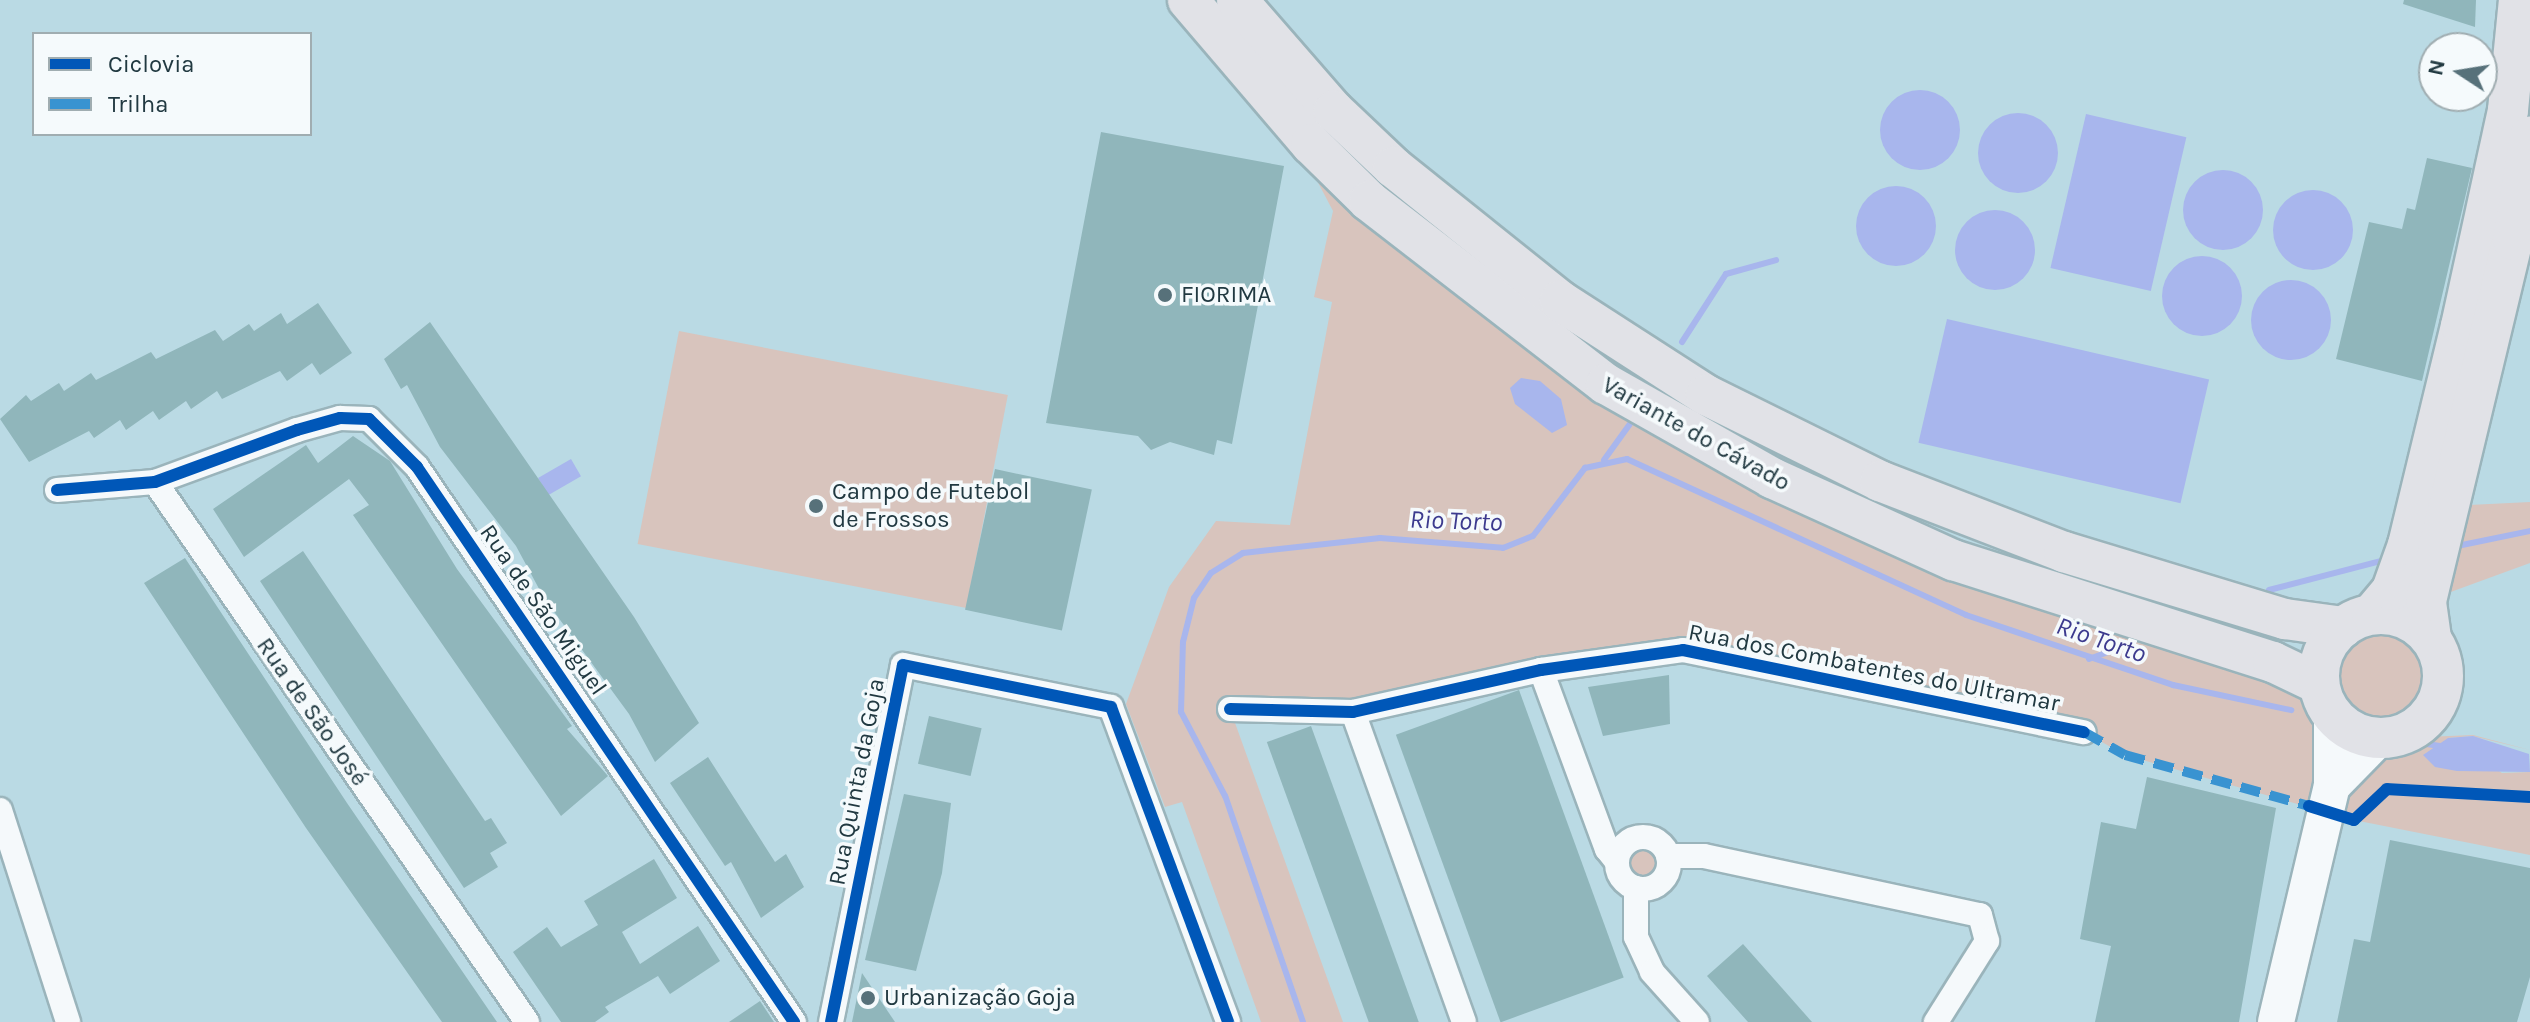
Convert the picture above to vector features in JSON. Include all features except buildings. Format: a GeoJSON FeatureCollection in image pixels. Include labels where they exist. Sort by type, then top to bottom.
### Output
{"type":"FeatureCollection","features":[{"type":"Feature","properties":{"kind":"main road","name":"Variante do Cávado"},"geometry":{"type":"LineString","coordinates":[[1188,0],[1300,132],[1369,201],[1536,335],[1644,407],[1772,478],[1953,560],[2273,662],[2326,700]]}},
{"type":"Feature","properties":{"kind":"main road","name":"Variante do Cávado"},"geometry":{"type":"LineString","coordinates":[[1237,0],[1334,111],[1393,167],[1560,301],[1706,395],[1984,523],[2285,619],[2358,620]]}},
{"type":"Feature","properties":{"kind":"main road"},"geometry":{"type":"LineString","coordinates":[[2519,0],[2508,110],[2461,326],[2408,545],[2392,590],[2324,652],[2326,700],[2378,739],[2404,735],[2434,711],[2444,674],[2431,638],[2426,601],[2521,239],[2530,136]]}},
{"type":"Feature","properties":{"kind":"main road"},"geometry":{"type":"LineString","coordinates":[[2358,620],[2405,618],[2431,638]]}},
{"type":"Feature","properties":{"kind":"street","name":"Rua de São Miguel"},"geometry":{"type":"LineString","coordinates":[[155,482],[297,430],[369,419],[417,467],[794,1022]]}},
{"type":"Feature","properties":{"kind":"street"},"geometry":{"type":"LineString","coordinates":[[57,490],[155,482]]}},
{"type":"Feature","properties":{"kind":"street","name":"Rua de São José"},"geometry":{"type":"LineString","coordinates":[[155,482],[527,1022]]}},
{"type":"Feature","properties":{"kind":"street","name":"Rua dos Combatentes do Ultramar"},"geometry":{"type":"LineString","coordinates":[[1230,709],[1353,712],[1541,670],[1683,650],[2084,732]]}},
{"type":"Feature","properties":{"kind":"street","name":"Rua Quinta da Goja"},"geometry":{"type":"LineString","coordinates":[[831,1022],[903,665],[1111,707],[1228,1022]]}},
{"type":"Feature","properties":{"kind":"street"},"geometry":{"type":"LineString","coordinates":[[1541,670],[1607,849],[1617,862],[1623,878],[1636,888],[1641,949],[1652,972],[1697,1022]]}},
{"type":"Feature","properties":{"kind":"street"},"geometry":{"type":"LineString","coordinates":[[2276,1022],[2300,903],[2332,786],[2326,700]]}},
{"type":"Feature","properties":{"kind":"street"},"geometry":{"type":"LineString","coordinates":[[1353,712],[1464,1022]]}},
{"type":"Feature","properties":{"kind":"street"},"geometry":{"type":"LineString","coordinates":[[2332,786],[2378,739]]}},
{"type":"Feature","properties":{"kind":"street"},"geometry":{"type":"LineString","coordinates":[[0,810],[68,1022]]}},
{"type":"Feature","properties":{"kind":"street"},"geometry":{"type":"LineString","coordinates":[[1617,862],[1636,838],[1652,838],[1668,856],[1704,856],[1980,915],[1987,941],[1936,1022]]}},
{"type":"Feature","properties":{"kind":"street"},"geometry":{"type":"LineString","coordinates":[[1636,888],[1658,883],[1668,856]]}},
{"type":"Feature","properties":{"kind":"shaded area"},"geometry":{"type":"Polygon","coordinates":[[[1302,152],[1772,478],[2319,684],[2335,765],[2378,739],[2473,735],[2530,750],[2472,736],[2448,738],[2502,773],[2530,772],[2530,855],[2354,820],[2125,755],[2084,732],[1683,650],[1353,712],[1230,709],[1343,1022],[1261,1022],[1182,802],[1165,807],[1126,704],[1169,587],[1216,521],[1290,525],[1332,302],[1314,297],[1333,211],[1302,152]]]}},
{"type":"Feature","properties":{"kind":"shaded area","name":"Campo de Futebol de Frossos"},"geometry":{"type":"Polygon","coordinates":[[[679,331],[1008,395],[966,608],[638,544],[679,331]]]}},
{"type":"Feature","properties":{"kind":"shaded area"},"geometry":{"type":"Polygon","coordinates":[[[2530,502],[2530,563],[2426,601],[2449,506],[2530,502]]]}},
{"type":"Feature","properties":{"kind":"shaded area"},"geometry":{"type":"Polygon","coordinates":[[[2380,629],[2398,633],[2413,642],[2422,657],[2426,675],[2422,693],[2413,708],[2398,717],[2380,721],[2362,717],[2347,708],[2338,693],[2334,675],[2338,657],[2347,642],[2362,633],[2380,629]]]}},
{"type":"Feature","properties":{"kind":"shaded area"},"geometry":{"type":"Polygon","coordinates":[[[1644,845],[1656,850],[1661,862],[1656,874],[1644,879],[1632,874],[1627,862],[1632,850],[1644,845]]]}},
{"type":"Feature","properties":{"kind":"water"},"geometry":{"type":"Polygon","coordinates":[[[1912,90],[1928,90],[1942,96],[1954,108],[1960,130],[1954,152],[1942,164],[1928,170],[1912,170],[1898,164],[1886,152],[1880,138],[1880,122],[1886,108],[1898,96],[1912,90]]]}},
{"type":"Feature","properties":{"kind":"water"},"geometry":{"type":"Polygon","coordinates":[[[2010,113],[2026,113],[2047,124],[2058,145],[2058,161],[2047,182],[2026,193],[2010,193],[1996,187],[1984,175],[1978,161],[1978,145],[1984,131],[1996,119],[2010,113]]]}},
{"type":"Feature","properties":{"kind":"water"},"geometry":{"type":"Polygon","coordinates":[[[2086,114],[2186,137],[2151,291],[2050,268],[2086,114]]]}},
{"type":"Feature","properties":{"kind":"water"},"geometry":{"type":"Polygon","coordinates":[[[2215,170],[2231,170],[2252,181],[2263,202],[2263,218],[2252,239],[2231,250],[2215,250],[2201,244],[2189,232],[2183,218],[2183,202],[2189,188],[2201,176],[2215,170]]]}},
{"type":"Feature","properties":{"kind":"water"},"geometry":{"type":"Polygon","coordinates":[[[1888,186],[1904,186],[1925,197],[1936,218],[1936,234],[1925,255],[1904,266],[1888,266],[1874,260],[1862,248],[1856,234],[1856,218],[1862,204],[1874,192],[1888,186]]]}},
{"type":"Feature","properties":{"kind":"water"},"geometry":{"type":"Polygon","coordinates":[[[2305,190],[2321,190],[2342,201],[2353,222],[2353,238],[2342,259],[2321,270],[2305,270],[2291,264],[2279,252],[2273,238],[2273,222],[2279,208],[2291,196],[2305,190]]]}},
{"type":"Feature","properties":{"kind":"water"},"geometry":{"type":"Polygon","coordinates":[[[1987,210],[2003,210],[2024,221],[2035,242],[2035,258],[2024,279],[2003,290],[1987,290],[1973,284],[1961,272],[1955,258],[1955,242],[1961,228],[1973,216],[1987,210]]]}},
{"type":"Feature","properties":{"kind":"water"},"geometry":{"type":"Polygon","coordinates":[[[2194,256],[2210,256],[2231,267],[2242,288],[2242,304],[2231,325],[2210,336],[2194,336],[2180,330],[2168,318],[2162,304],[2162,288],[2168,274],[2180,262],[2194,256]]]}},
{"type":"Feature","properties":{"kind":"water"},"geometry":{"type":"Polygon","coordinates":[[[2283,280],[2299,280],[2320,291],[2331,312],[2331,328],[2320,349],[2299,360],[2283,360],[2269,354],[2257,342],[2251,328],[2251,312],[2257,298],[2269,286],[2283,280]]]}},
{"type":"Feature","properties":{"kind":"water"},"geometry":{"type":"Polygon","coordinates":[[[1947,319],[2209,380],[2181,503],[1918,443],[1947,319]]]}},
{"type":"Feature","properties":{"kind":"water"},"geometry":{"type":"Polygon","coordinates":[[[1521,378],[1540,381],[1561,399],[1567,425],[1552,433],[1515,404],[1510,388],[1521,378]]]}},
{"type":"Feature","properties":{"kind":"water"},"geometry":{"type":"Polygon","coordinates":[[[571,459],[581,476],[548,495],[538,478],[571,459]]]}},
{"type":"Feature","properties":{"kind":"water"},"geometry":{"type":"Polygon","coordinates":[[[2473,736],[2529,754],[2530,772],[2457,771],[2435,767],[2423,755],[2448,738],[2473,736]]]}},
{"type":"Feature","properties":{"kind":"waterway"},"geometry":{"type":"LineString","coordinates":[[1682,342],[1726,274],[1776,260]]}},
{"type":"Feature","properties":{"kind":"waterway"},"geometry":{"type":"LineString","coordinates":[[1604,460],[1630,424]]}},
{"type":"Feature","properties":{"kind":"waterway","name":"Rio Torto"},"geometry":{"type":"LineString","coordinates":[[1303,1022],[1225,796],[1181,712],[1183,642],[1194,598],[1211,573],[1243,553],[1380,538],[1503,548],[1533,536],[1585,468],[1627,459],[1966,615],[2173,685],[2291,710]]}},
{"type":"Feature","properties":{"kind":"waterway"},"geometry":{"type":"LineString","coordinates":[[2462,545],[2530,531]]}},
{"type":"Feature","properties":{"kind":"waterway"},"geometry":{"type":"LineString","coordinates":[[2269,590],[2381,561]]}},
{"type":"Feature","properties":{"kind":"waterway"},"geometry":{"type":"LineString","coordinates":[[2089,659],[2119,648]]}},
{"type":"Feature","properties":{"kind":"waterway","name":"Rio Torto"},"geometry":{"type":"LineString","coordinates":[[2427,744],[2440,746]]}},
{"type":"Feature","properties":{"kind":"marked path"},"geometry":{"type":"LineString","coordinates":[[2084,732],[2125,755],[2309,806]]}},
{"type":"Feature","properties":{"kind":"cycle path"},"geometry":{"type":"LineString","coordinates":[[57,490],[155,482],[297,430],[340,418],[369,419],[417,467],[794,1022]]}},
{"type":"Feature","properties":{"kind":"cycle path"},"geometry":{"type":"LineString","coordinates":[[1230,709],[1353,712],[1541,670],[1683,650],[2084,732]]}},
{"type":"Feature","properties":{"kind":"cycle path"},"geometry":{"type":"LineString","coordinates":[[831,1022],[903,665],[1111,707],[1228,1022]]}},
{"type":"Feature","properties":{"kind":"cycle path"},"geometry":{"type":"LineString","coordinates":[[2309,806],[2354,820],[2387,789],[2530,797]]}},
{"type":"Feature","properties":{"kind":"place","name":"FIORIMA"},"geometry":{"type":"Point","coordinates":[1165,295]}},
{"type":"Feature","properties":{"kind":"place","name":"Campo de Futebol de Frossos"},"geometry":{"type":"Point","coordinates":[816,506]}},
{"type":"Feature","properties":{"kind":"place","name":"Urbanização Goja"},"geometry":{"type":"Point","coordinates":[868,998]}}]}
